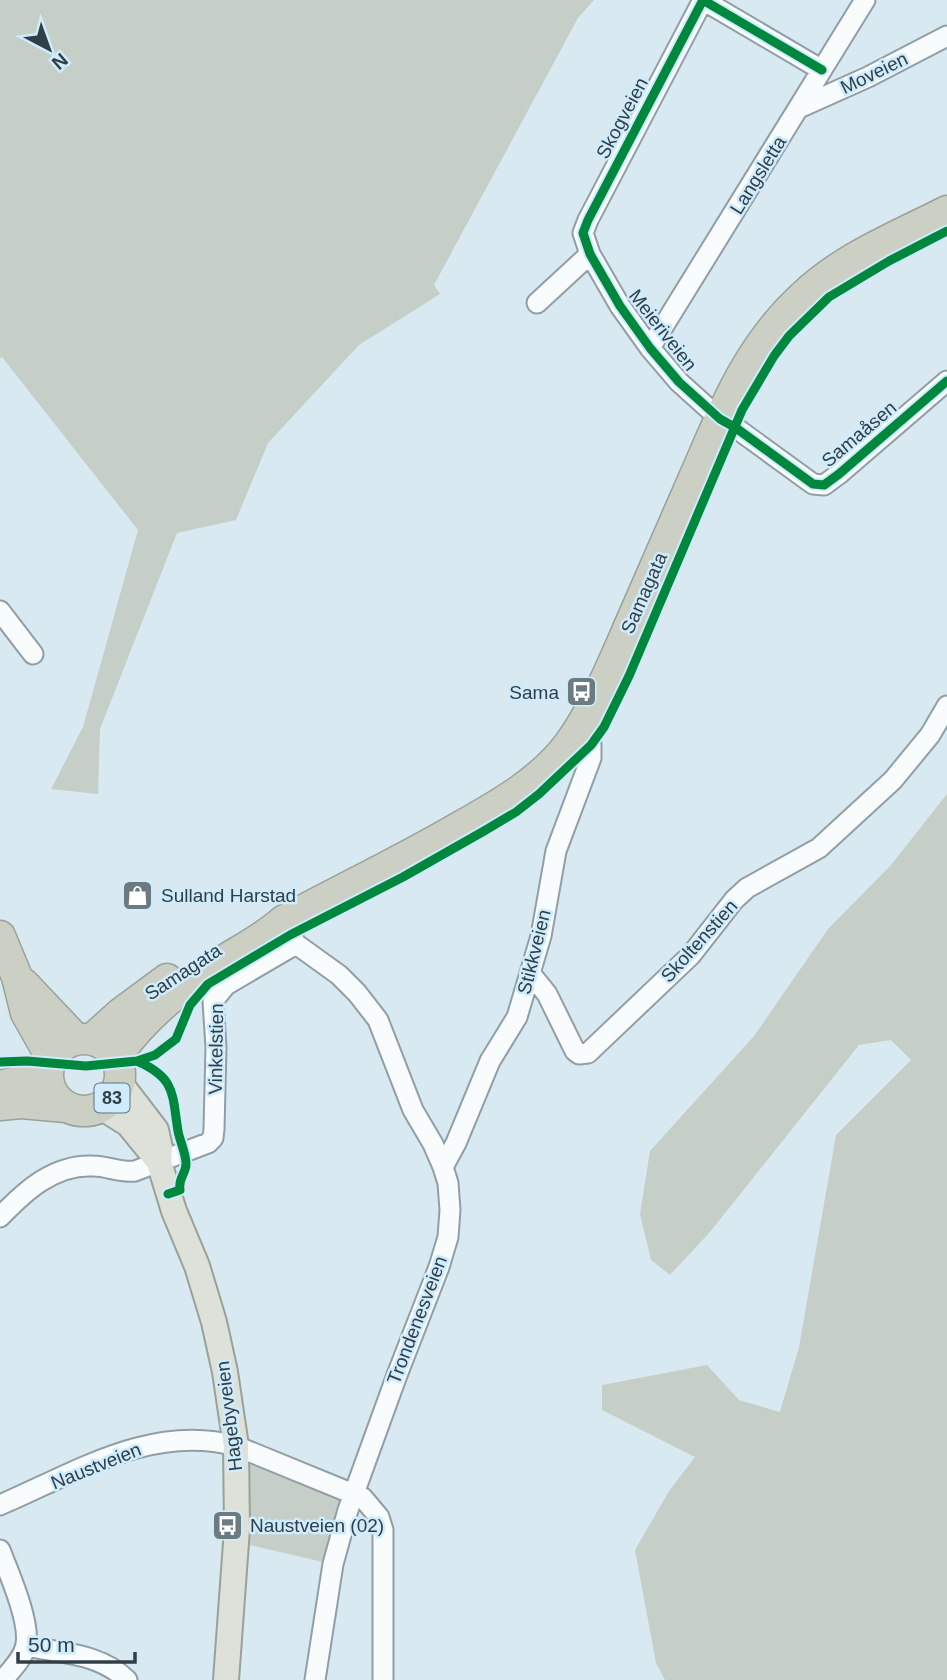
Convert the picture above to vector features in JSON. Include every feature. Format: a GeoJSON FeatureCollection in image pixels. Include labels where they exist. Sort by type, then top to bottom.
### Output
{"type":"FeatureCollection","features":[{"type":"Feature","properties":{"kind":"highway","name":"Samagata"},"geometry":{"type":"LineString","coordinates":[[101,1055],[130,1037],[162,1006],[212,968],[272,931],[289,933],[498,804],[535,778],[560,755],[577,731],[621,645],[720,419],[754,353],[775,324],[803,295],[865,253],[947,211]]}},
{"type":"Feature","properties":{"kind":"highway","name":"83"},"geometry":{"type":"LineString","coordinates":[[0,936],[18,977],[26,1013],[50,1065],[50,1088],[66,1107]]}},
{"type":"Feature","properties":{"kind":"highway","name":"83"},"geometry":{"type":"LineString","coordinates":[[0,1105],[21,1103],[66,1107],[79,1111],[101,1107],[113,1097],[101,1055],[18,977]]}},
{"type":"Feature","properties":{"kind":"highway","name":"83"},"geometry":{"type":"LineString","coordinates":[[0,1086],[22,1081],[50,1065],[62,1046],[101,1055]]}},
{"type":"Feature","properties":{"kind":"main road","name":"Hagebyveien"},"geometry":{"type":"LineString","coordinates":[[101,1055],[156,1130],[160,1148],[159,1162],[174,1211],[197,1266],[214,1322],[225,1372],[236,1447],[237,1529],[226,1680]]}},
{"type":"Feature","properties":{"kind":"main road","name":"Hagebyveien"},"geometry":{"type":"LineString","coordinates":[[101,1107],[128,1124],[159,1162]]}},
{"type":"Feature","properties":{"kind":"street"},"geometry":{"type":"LineString","coordinates":[[703,0],[822,71]]}},
{"type":"Feature","properties":{"kind":"street","name":"Skogveien"},"geometry":{"type":"LineString","coordinates":[[590,254],[583,233],[588,220],[703,0]]}},
{"type":"Feature","properties":{"kind":"street","name":"Langsletta"},"geometry":{"type":"LineString","coordinates":[[650,348],[865,0]]}},
{"type":"Feature","properties":{"kind":"street","name":"Moveien"},"geometry":{"type":"LineString","coordinates":[[801,107],[868,78],[947,36]]}},
{"type":"Feature","properties":{"kind":"street"},"geometry":{"type":"LineString","coordinates":[[537,303],[590,254]]}},
{"type":"Feature","properties":{"kind":"street","name":"Meieriveien"},"geometry":{"type":"LineString","coordinates":[[590,254],[620,306],[650,348],[679,382],[720,419]]}},
{"type":"Feature","properties":{"kind":"street","name":"Samaåsen"},"geometry":{"type":"LineString","coordinates":[[720,419],[813,484],[824,485],[947,382]]}},
{"type":"Feature","properties":{"kind":"street"},"geometry":{"type":"LineString","coordinates":[[0,611],[33,654]]}},
{"type":"Feature","properties":{"kind":"street","name":"Skoltenstien"},"geometry":{"type":"LineString","coordinates":[[530,973],[547,994],[575,1051],[579,1054],[588,1053],[691,955],[734,900],[747,888],[819,848],[893,780],[930,735],[947,706]]}},
{"type":"Feature","properties":{"kind":"street","name":"Stikkveien"},"geometry":{"type":"LineString","coordinates":[[443,1167],[456,1143],[490,1061],[517,1017],[541,936],[556,851],[591,758],[591,745],[577,731]]}},
{"type":"Feature","properties":{"kind":"street","name":"Vinkelstien"},"geometry":{"type":"LineString","coordinates":[[159,1162],[200,1147],[212,1138],[216,1047],[213,1001],[218,992],[289,933]]}},
{"type":"Feature","properties":{"kind":"street","name":"Trondenesveien"},"geometry":{"type":"LineString","coordinates":[[289,933],[339,975],[378,1020],[413,1110],[443,1167],[448,1183],[450,1210],[448,1237],[428,1301],[397,1374],[353,1493],[333,1564],[314,1680]]}},
{"type":"Feature","properties":{"kind":"street"},"geometry":{"type":"LineString","coordinates":[[0,1217],[28,1189],[62,1170],[97,1166],[127,1172],[159,1162]]}},
{"type":"Feature","properties":{"kind":"street","name":"Naustveien"},"geometry":{"type":"LineString","coordinates":[[0,1506],[121,1452],[156,1442],[195,1439],[218,1441],[236,1447],[353,1493]]}},
{"type":"Feature","properties":{"kind":"street"},"geometry":{"type":"LineString","coordinates":[[353,1493],[372,1506],[383,1530],[383,1680]]}},
{"type":"Feature","properties":{"kind":"street"},"geometry":{"type":"LineString","coordinates":[[0,1550],[27,1630],[26,1646],[21,1657],[3,1680]]}},
{"type":"Feature","properties":{"kind":"street"},"geometry":{"type":"LineString","coordinates":[[26,1646],[94,1658],[114,1667],[127,1680]]}},
{"type":"Feature","properties":{"kind":"shaded area"},"geometry":{"type":"Polygon","coordinates":[[[0,0],[594,0],[578,18],[434,285],[440,294],[359,345],[268,443],[236,520],[177,533],[100,729],[98,794],[51,789],[83,727],[138,530],[2,357],[0,358],[0,0]]]}},
{"type":"Feature","properties":{"kind":"shaded area"},"geometry":{"type":"Polygon","coordinates":[[[947,794],[947,1680],[665,1680],[656,1663],[635,1550],[669,1491],[695,1457],[602,1410],[602,1385],[707,1365],[739,1400],[780,1412],[799,1347],[836,1135],[911,1060],[891,1040],[859,1045],[710,1232],[670,1275],[651,1260],[640,1214],[650,1151],[754,1036],[828,929],[891,865],[947,794]]]}},
{"type":"Feature","properties":{"kind":"shaded area"},"geometry":{"type":"Polygon","coordinates":[[[251,1459],[341,1497],[343,1502],[327,1563],[245,1544],[246,1463],[251,1459]]]}},
{"type":"Feature","properties":{"kind":"cycle path"},"geometry":{"type":"LineString","coordinates":[[822,70],[703,0],[588,220],[583,233],[590,254],[620,306],[679,382],[720,419],[813,484],[824,485],[839,474],[947,381]]}},
{"type":"Feature","properties":{"kind":"cycle path"},"geometry":{"type":"LineString","coordinates":[[0,1062],[27,1061],[86,1066],[137,1061],[155,1055],[176,1039],[190,1005],[208,984],[290,935],[403,877],[484,831],[539,794],[591,745],[604,727],[629,676],[742,410],[774,356],[789,336],[829,297],[889,261],[947,231]]}},
{"type":"Feature","properties":{"kind":"cycle path"},"geometry":{"type":"LineString","coordinates":[[137,1061],[159,1074],[166,1081],[173,1097],[186,1164],[180,1190],[168,1194]]}},
{"type":"Feature","properties":{"kind":"place","name":"Sama"},"geometry":{"type":"Point","coordinates":[582,692]}},
{"type":"Feature","properties":{"kind":"place","name":"Sulland Harstad"},"geometry":{"type":"Point","coordinates":[138,895]}},
{"type":"Feature","properties":{"kind":"place","name":"Naustveien (02)"},"geometry":{"type":"Point","coordinates":[227,1525]}}]}
